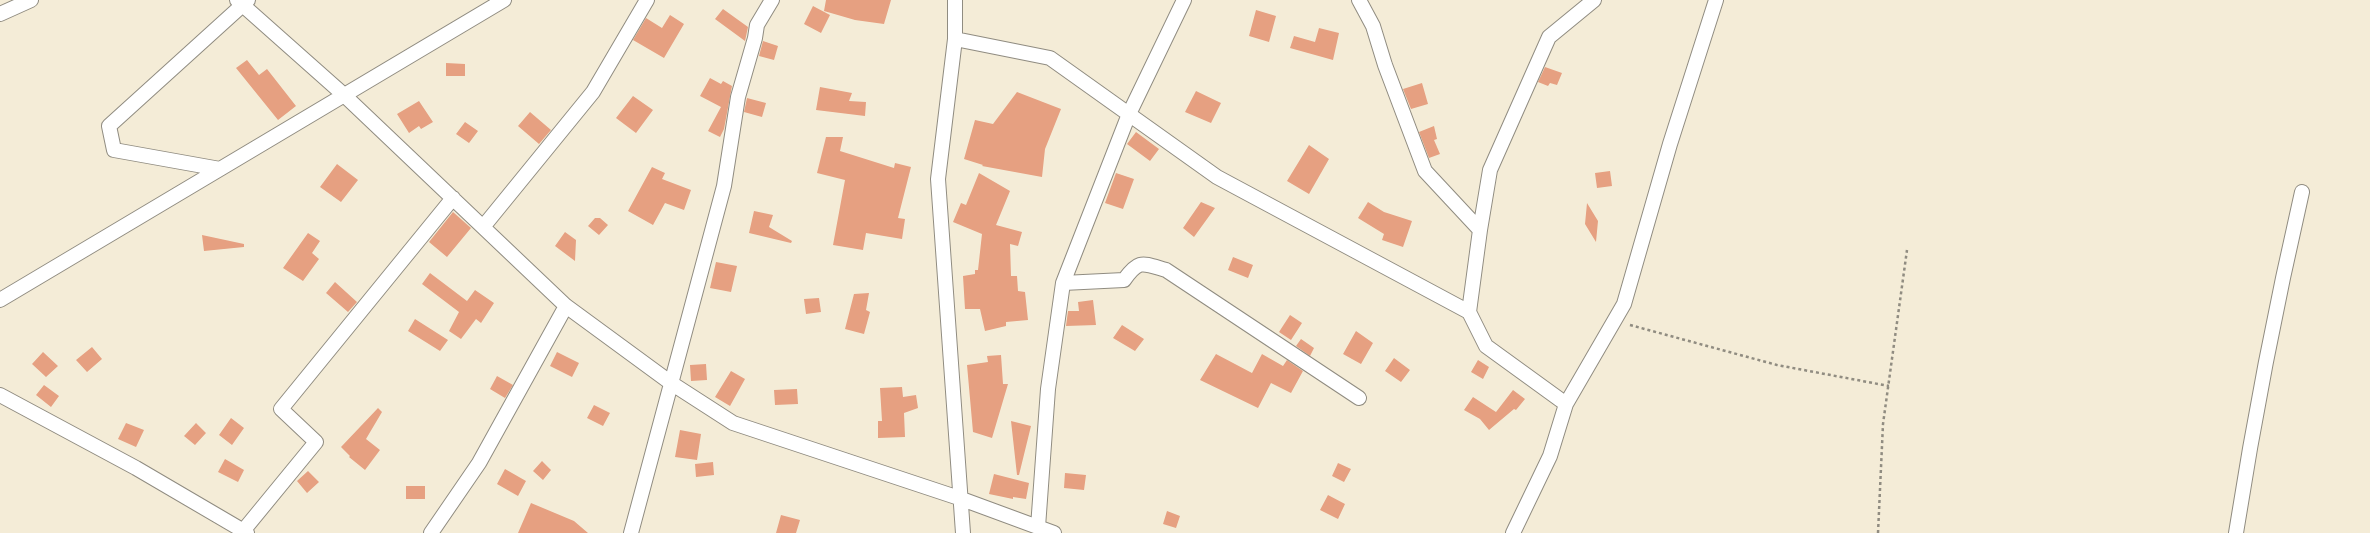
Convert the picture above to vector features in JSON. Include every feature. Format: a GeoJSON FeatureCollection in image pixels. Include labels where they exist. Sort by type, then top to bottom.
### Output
{"type":"FeatureCollection","features":[{"type":"Feature","properties":{"kind":"street"},"geometry":{"type":"LineString","coordinates":[[0,14],[31,0]]}},
{"type":"Feature","properties":{"kind":"street"},"geometry":{"type":"LineString","coordinates":[[0,300],[504,0]]}},
{"type":"Feature","properties":{"kind":"street"},"geometry":{"type":"LineString","coordinates":[[483,227],[593,92],[647,0]]}},
{"type":"Feature","properties":{"kind":"street"},"geometry":{"type":"LineString","coordinates":[[631,533],[724,186],[738,97],[755,38],[757,25],[772,0]]}},
{"type":"Feature","properties":{"kind":"street"},"geometry":{"type":"LineString","coordinates":[[955,0],[955,39],[938,179],[959,498],[963,533]]}},
{"type":"Feature","properties":{"kind":"street"},"geometry":{"type":"LineString","coordinates":[[1038,527],[1048,389],[1063,283],[1129,114],[1184,0]]}},
{"type":"Feature","properties":{"kind":"street"},"geometry":{"type":"LineString","coordinates":[[1359,0],[1373,26],[1385,65],[1425,171],[1480,230]]}},
{"type":"Feature","properties":{"kind":"street"},"geometry":{"type":"LineString","coordinates":[[1566,404],[1486,346],[1469,312],[1490,170],[1549,37],[1594,0]]}},
{"type":"Feature","properties":{"kind":"street"},"geometry":{"type":"LineString","coordinates":[[1513,533],[1550,456],[1566,404],[1624,304],[1670,144],[1716,0]]}},
{"type":"Feature","properties":{"kind":"street"},"geometry":{"type":"LineString","coordinates":[[220,169],[114,150],[109,126],[242,2],[344,95],[566,306],[671,383],[733,423],[959,498],[1054,533]]}},
{"type":"Feature","properties":{"kind":"street"},"geometry":{"type":"LineString","coordinates":[[955,39],[1050,58],[1217,177],[1469,312]]}},
{"type":"Feature","properties":{"kind":"street"},"geometry":{"type":"LineString","coordinates":[[2236,533],[2250,441],[2275,308],[2302,192]]}},
{"type":"Feature","properties":{"kind":"street"},"geometry":{"type":"LineString","coordinates":[[0,395],[136,468],[245,532],[316,442],[281,409],[453,198]]}},
{"type":"Feature","properties":{"kind":"street"},"geometry":{"type":"LineString","coordinates":[[1063,283],[1124,280],[1134,266],[1144,264],[1166,270],[1359,398]]}},
{"type":"Feature","properties":{"kind":"street"},"geometry":{"type":"LineString","coordinates":[[431,533],[479,463],[566,306]]}},
{"type":"Feature","properties":{"kind":"path"},"geometry":{"type":"LineString","coordinates":[[1878,533],[1883,424],[1907,250]]}},
{"type":"Feature","properties":{"kind":"path"},"geometry":{"type":"LineString","coordinates":[[1614,320],[1777,365],[1888,386]]}},
{"type":"Feature","properties":{"kind":"building"},"geometry":{"type":"Polygon","coordinates":[[[826,0],[891,0],[884,24],[855,20],[824,11],[826,0]]]}},
{"type":"Feature","properties":{"kind":"building"},"geometry":{"type":"Polygon","coordinates":[[[813,6],[830,15],[821,33],[804,24],[813,6]]]}},
{"type":"Feature","properties":{"kind":"building"},"geometry":{"type":"Polygon","coordinates":[[[723,9],[748,27],[745,41],[715,19],[723,9]]]}},
{"type":"Feature","properties":{"kind":"building"},"geometry":{"type":"Polygon","coordinates":[[[1256,10],[1276,16],[1269,42],[1249,36],[1256,10]]]}},
{"type":"Feature","properties":{"kind":"building"},"geometry":{"type":"Polygon","coordinates":[[[670,15],[684,24],[664,58],[633,40],[646,18],[662,28],[670,15]]]}},
{"type":"Feature","properties":{"kind":"building"},"geometry":{"type":"Polygon","coordinates":[[[1319,28],[1339,33],[1333,60],[1290,48],[1294,36],[1315,42],[1319,28]]]}},
{"type":"Feature","properties":{"kind":"building"},"geometry":{"type":"Polygon","coordinates":[[[763,41],[778,46],[774,60],[759,56],[763,41]]]}},
{"type":"Feature","properties":{"kind":"building"},"geometry":{"type":"Polygon","coordinates":[[[247,60],[259,75],[267,69],[296,106],[278,120],[236,68],[247,60]]]}},
{"type":"Feature","properties":{"kind":"building"},"geometry":{"type":"Polygon","coordinates":[[[446,63],[465,64],[465,76],[446,76],[446,63]]]}},
{"type":"Feature","properties":{"kind":"building"},"geometry":{"type":"Polygon","coordinates":[[[1545,67],[1562,73],[1557,85],[1550,83],[1548,86],[1538,82],[1545,67]]]}},
{"type":"Feature","properties":{"kind":"building"},"geometry":{"type":"Polygon","coordinates":[[[710,78],[721,84],[723,81],[732,86],[724,129],[720,137],[708,131],[721,107],[700,96],[710,78]]]}},
{"type":"Feature","properties":{"kind":"building"},"geometry":{"type":"Polygon","coordinates":[[[1422,83],[1428,104],[1411,109],[1403,89],[1422,83]]]}},
{"type":"Feature","properties":{"kind":"building"},"geometry":{"type":"Polygon","coordinates":[[[820,87],[852,93],[849,101],[866,102],[865,116],[816,110],[820,87]]]}},
{"type":"Feature","properties":{"kind":"building"},"geometry":{"type":"Polygon","coordinates":[[[1196,91],[1221,103],[1211,123],[1185,112],[1196,91]]]}},
{"type":"Feature","properties":{"kind":"building"},"geometry":{"type":"Polygon","coordinates":[[[1017,92],[1061,109],[1045,149],[1042,177],[982,166],[983,165],[964,159],[975,120],[993,124],[1017,92]]]}},
{"type":"Feature","properties":{"kind":"building"},"geometry":{"type":"Polygon","coordinates":[[[633,96],[653,110],[636,133],[616,118],[633,96]]]}},
{"type":"Feature","properties":{"kind":"building"},"geometry":{"type":"Polygon","coordinates":[[[747,98],[766,103],[762,117],[744,112],[747,98]]]}},
{"type":"Feature","properties":{"kind":"building"},"geometry":{"type":"Polygon","coordinates":[[[419,101],[433,122],[421,129],[419,126],[409,133],[397,114],[419,101]]]}},
{"type":"Feature","properties":{"kind":"building"},"geometry":{"type":"Polygon","coordinates":[[[530,112],[551,130],[539,144],[518,126],[530,112]]]}},
{"type":"Feature","properties":{"kind":"building"},"geometry":{"type":"Polygon","coordinates":[[[465,122],[478,131],[469,143],[456,134],[465,122]]]}},
{"type":"Feature","properties":{"kind":"building"},"geometry":{"type":"Polygon","coordinates":[[[1434,126],[1437,139],[1434,140],[1440,154],[1429,158],[1419,132],[1434,126]]]}},
{"type":"Feature","properties":{"kind":"building"},"geometry":{"type":"Polygon","coordinates":[[[1136,132],[1159,149],[1150,161],[1127,144],[1136,132]]]}},
{"type":"Feature","properties":{"kind":"building"},"geometry":{"type":"Polygon","coordinates":[[[826,137],[843,137],[840,151],[894,168],[895,163],[911,167],[898,218],[905,219],[902,239],[866,233],[863,250],[833,245],[845,180],[817,173],[826,137]]]}},
{"type":"Feature","properties":{"kind":"building"},"geometry":{"type":"Polygon","coordinates":[[[1309,145],[1329,159],[1309,194],[1287,181],[1309,145]]]}},
{"type":"Feature","properties":{"kind":"building"},"geometry":{"type":"Polygon","coordinates":[[[337,164],[358,180],[341,202],[320,187],[337,164]]]}},
{"type":"Feature","properties":{"kind":"building"},"geometry":{"type":"Polygon","coordinates":[[[652,167],[665,173],[662,179],[691,190],[684,210],[665,203],[653,225],[628,211],[652,167]]]}},
{"type":"Feature","properties":{"kind":"building"},"geometry":{"type":"Polygon","coordinates":[[[1610,171],[1612,186],[1597,188],[1595,173],[1610,171]]]}},
{"type":"Feature","properties":{"kind":"building"},"geometry":{"type":"Polygon","coordinates":[[[979,173],[1010,191],[996,225],[1022,232],[1018,246],[1010,244],[1011,276],[1017,276],[1018,291],[1025,292],[1028,320],[1006,322],[1006,326],[985,331],[980,309],[965,309],[963,276],[975,274],[975,270],[978,270],[982,234],[953,222],[961,203],[966,205],[979,173]]]}},
{"type":"Feature","properties":{"kind":"building"},"geometry":{"type":"Polygon","coordinates":[[[1116,173],[1134,179],[1123,209],[1105,203],[1116,173]]]}},
{"type":"Feature","properties":{"kind":"building"},"geometry":{"type":"Polygon","coordinates":[[[1201,202],[1215,208],[1194,237],[1183,228],[1201,202]]]}},
{"type":"Feature","properties":{"kind":"building"},"geometry":{"type":"Polygon","coordinates":[[[1368,202],[1384,212],[1412,221],[1403,247],[1382,240],[1384,234],[1358,218],[1368,202]]]}},
{"type":"Feature","properties":{"kind":"building"},"geometry":{"type":"Polygon","coordinates":[[[1587,203],[1598,221],[1596,242],[1585,224],[1587,203]]]}},
{"type":"Feature","properties":{"kind":"building"},"geometry":{"type":"Polygon","coordinates":[[[754,211],[773,215],[769,227],[792,241],[791,243],[749,233],[754,211]]]}},
{"type":"Feature","properties":{"kind":"building"},"geometry":{"type":"Polygon","coordinates":[[[453,212],[471,228],[447,257],[429,242],[453,212]]]}},
{"type":"Feature","properties":{"kind":"building"},"geometry":{"type":"Polygon","coordinates":[[[595,218],[600,218],[608,225],[599,235],[588,226],[595,218]]]}},
{"type":"Feature","properties":{"kind":"building"},"geometry":{"type":"Polygon","coordinates":[[[565,232],[576,240],[575,261],[555,246],[565,232]]]}},
{"type":"Feature","properties":{"kind":"building"},"geometry":{"type":"Polygon","coordinates":[[[308,233],[320,241],[312,253],[319,259],[303,281],[283,268],[308,233]]]}},
{"type":"Feature","properties":{"kind":"building"},"geometry":{"type":"Polygon","coordinates":[[[202,235],[244,244],[244,247],[204,251],[202,235]]]}},
{"type":"Feature","properties":{"kind":"building"},"geometry":{"type":"Polygon","coordinates":[[[1233,257],[1253,265],[1248,278],[1228,270],[1233,257]]]}},
{"type":"Feature","properties":{"kind":"building"},"geometry":{"type":"Polygon","coordinates":[[[716,262],[737,266],[731,292],[710,288],[716,262]]]}},
{"type":"Feature","properties":{"kind":"building"},"geometry":{"type":"Polygon","coordinates":[[[430,273],[467,301],[475,290],[494,303],[481,323],[476,319],[461,339],[449,331],[459,312],[422,284],[430,273]]]}},
{"type":"Feature","properties":{"kind":"building"},"geometry":{"type":"Polygon","coordinates":[[[335,282],[357,302],[348,312],[326,293],[335,282]]]}},
{"type":"Feature","properties":{"kind":"building"},"geometry":{"type":"Polygon","coordinates":[[[869,293],[866,310],[870,312],[864,334],[845,329],[854,294],[869,293]]]}},
{"type":"Feature","properties":{"kind":"building"},"geometry":{"type":"Polygon","coordinates":[[[819,298],[821,312],[806,314],[804,299],[819,298]]]}},
{"type":"Feature","properties":{"kind":"building"},"geometry":{"type":"Polygon","coordinates":[[[1093,300],[1096,325],[1066,326],[1068,311],[1079,311],[1078,302],[1093,300]]]}},
{"type":"Feature","properties":{"kind":"building"},"geometry":{"type":"Polygon","coordinates":[[[1290,315],[1302,323],[1291,340],[1279,332],[1290,315]]]}},
{"type":"Feature","properties":{"kind":"building"},"geometry":{"type":"Polygon","coordinates":[[[415,319],[448,340],[440,351],[408,331],[415,319]]]}},
{"type":"Feature","properties":{"kind":"building"},"geometry":{"type":"Polygon","coordinates":[[[1122,325],[1144,339],[1135,351],[1113,338],[1122,325]]]}},
{"type":"Feature","properties":{"kind":"building"},"geometry":{"type":"Polygon","coordinates":[[[1356,331],[1373,343],[1361,364],[1343,354],[1356,331]]]}},
{"type":"Feature","properties":{"kind":"building"},"geometry":{"type":"Polygon","coordinates":[[[1301,339],[1314,348],[1310,356],[1296,346],[1301,339]]]}},
{"type":"Feature","properties":{"kind":"building"},"geometry":{"type":"Polygon","coordinates":[[[92,347],[102,359],[87,372],[76,360],[92,347]]]}},
{"type":"Feature","properties":{"kind":"building"},"geometry":{"type":"Polygon","coordinates":[[[43,352],[58,366],[46,377],[32,364],[43,352]]]}},
{"type":"Feature","properties":{"kind":"building"},"geometry":{"type":"Polygon","coordinates":[[[557,352],[579,363],[572,377],[550,366],[557,352]]]}},
{"type":"Feature","properties":{"kind":"building"},"geometry":{"type":"Polygon","coordinates":[[[1216,354],[1252,373],[1262,354],[1283,366],[1287,360],[1303,371],[1291,393],[1271,383],[1258,408],[1200,380],[1216,354]]]}},
{"type":"Feature","properties":{"kind":"building"},"geometry":{"type":"Polygon","coordinates":[[[1001,355],[1003,384],[1008,384],[992,438],[973,432],[967,365],[988,362],[987,356],[1001,355]]]}},
{"type":"Feature","properties":{"kind":"building"},"geometry":{"type":"Polygon","coordinates":[[[1394,358],[1410,370],[1401,382],[1385,371],[1394,358]]]}},
{"type":"Feature","properties":{"kind":"building"},"geometry":{"type":"Polygon","coordinates":[[[1478,360],[1489,367],[1483,379],[1471,372],[1478,360]]]}},
{"type":"Feature","properties":{"kind":"building"},"geometry":{"type":"Polygon","coordinates":[[[706,364],[707,380],[691,381],[690,365],[706,364]]]}},
{"type":"Feature","properties":{"kind":"building"},"geometry":{"type":"Polygon","coordinates":[[[731,371],[745,379],[730,406],[715,397],[731,371]]]}},
{"type":"Feature","properties":{"kind":"building"},"geometry":{"type":"Polygon","coordinates":[[[497,376],[513,385],[505,398],[490,389],[497,376]]]}},
{"type":"Feature","properties":{"kind":"building"},"geometry":{"type":"Polygon","coordinates":[[[44,385],[59,396],[51,407],[36,395],[44,385]]]}},
{"type":"Feature","properties":{"kind":"building"},"geometry":{"type":"Polygon","coordinates":[[[902,387],[903,397],[916,395],[918,408],[904,413],[905,437],[878,438],[878,421],[882,421],[880,388],[902,387]]]}},
{"type":"Feature","properties":{"kind":"building"},"geometry":{"type":"Polygon","coordinates":[[[797,389],[798,404],[775,405],[774,390],[797,389]]]}},
{"type":"Feature","properties":{"kind":"building"},"geometry":{"type":"Polygon","coordinates":[[[1513,390],[1525,399],[1516,410],[1514,409],[1489,430],[1480,419],[1464,410],[1473,397],[1496,412],[1513,390]]]}},
{"type":"Feature","properties":{"kind":"building"},"geometry":{"type":"Polygon","coordinates":[[[594,405],[610,413],[603,426],[587,418],[594,405]]]}},
{"type":"Feature","properties":{"kind":"building"},"geometry":{"type":"Polygon","coordinates":[[[378,408],[382,412],[366,439],[380,450],[365,470],[349,457],[350,456],[341,447],[378,408]]]}},
{"type":"Feature","properties":{"kind":"building"},"geometry":{"type":"Polygon","coordinates":[[[231,418],[244,428],[232,445],[219,435],[231,418]]]}},
{"type":"Feature","properties":{"kind":"building"},"geometry":{"type":"Polygon","coordinates":[[[1011,421],[1031,426],[1019,475],[1017,475],[1011,421]]]}},
{"type":"Feature","properties":{"kind":"building"},"geometry":{"type":"Polygon","coordinates":[[[126,423],[144,430],[136,447],[118,439],[126,423]]]}},
{"type":"Feature","properties":{"kind":"building"},"geometry":{"type":"Polygon","coordinates":[[[196,423],[206,433],[195,445],[184,436],[196,423]]]}},
{"type":"Feature","properties":{"kind":"building"},"geometry":{"type":"Polygon","coordinates":[[[680,430],[701,434],[697,460],[675,457],[680,430]]]}},
{"type":"Feature","properties":{"kind":"building"},"geometry":{"type":"Polygon","coordinates":[[[225,459],[244,470],[238,482],[218,472],[225,459]]]}},
{"type":"Feature","properties":{"kind":"building"},"geometry":{"type":"Polygon","coordinates":[[[542,461],[551,470],[543,480],[533,471],[542,461]]]}},
{"type":"Feature","properties":{"kind":"building"},"geometry":{"type":"Polygon","coordinates":[[[713,462],[714,475],[696,477],[695,464],[713,462]]]}},
{"type":"Feature","properties":{"kind":"building"},"geometry":{"type":"Polygon","coordinates":[[[1338,463],[1351,469],[1344,482],[1332,476],[1338,463]]]}},
{"type":"Feature","properties":{"kind":"building"},"geometry":{"type":"Polygon","coordinates":[[[505,469],[526,481],[518,496],[497,484],[505,469]]]}},
{"type":"Feature","properties":{"kind":"building"},"geometry":{"type":"Polygon","coordinates":[[[308,471],[319,482],[307,493],[297,481],[308,471]]]}},
{"type":"Feature","properties":{"kind":"building"},"geometry":{"type":"Polygon","coordinates":[[[1065,473],[1086,475],[1084,490],[1064,488],[1065,473]]]}},
{"type":"Feature","properties":{"kind":"building"},"geometry":{"type":"Polygon","coordinates":[[[994,474],[1029,483],[1026,499],[1013,497],[1013,499],[989,494],[994,474]]]}},
{"type":"Feature","properties":{"kind":"building"},"geometry":{"type":"Polygon","coordinates":[[[406,486],[425,486],[425,499],[406,499],[406,486]]]}},
{"type":"Feature","properties":{"kind":"building"},"geometry":{"type":"Polygon","coordinates":[[[1328,495],[1345,504],[1338,519],[1320,510],[1328,495]]]}},
{"type":"Feature","properties":{"kind":"building"},"geometry":{"type":"Polygon","coordinates":[[[531,503],[574,521],[588,533],[518,533],[531,503]]]}},
{"type":"Feature","properties":{"kind":"building"},"geometry":{"type":"Polygon","coordinates":[[[1167,511],[1180,516],[1176,528],[1163,524],[1167,511]]]}},
{"type":"Feature","properties":{"kind":"building"},"geometry":{"type":"Polygon","coordinates":[[[781,515],[800,520],[796,533],[776,533],[781,515]]]}}]}
